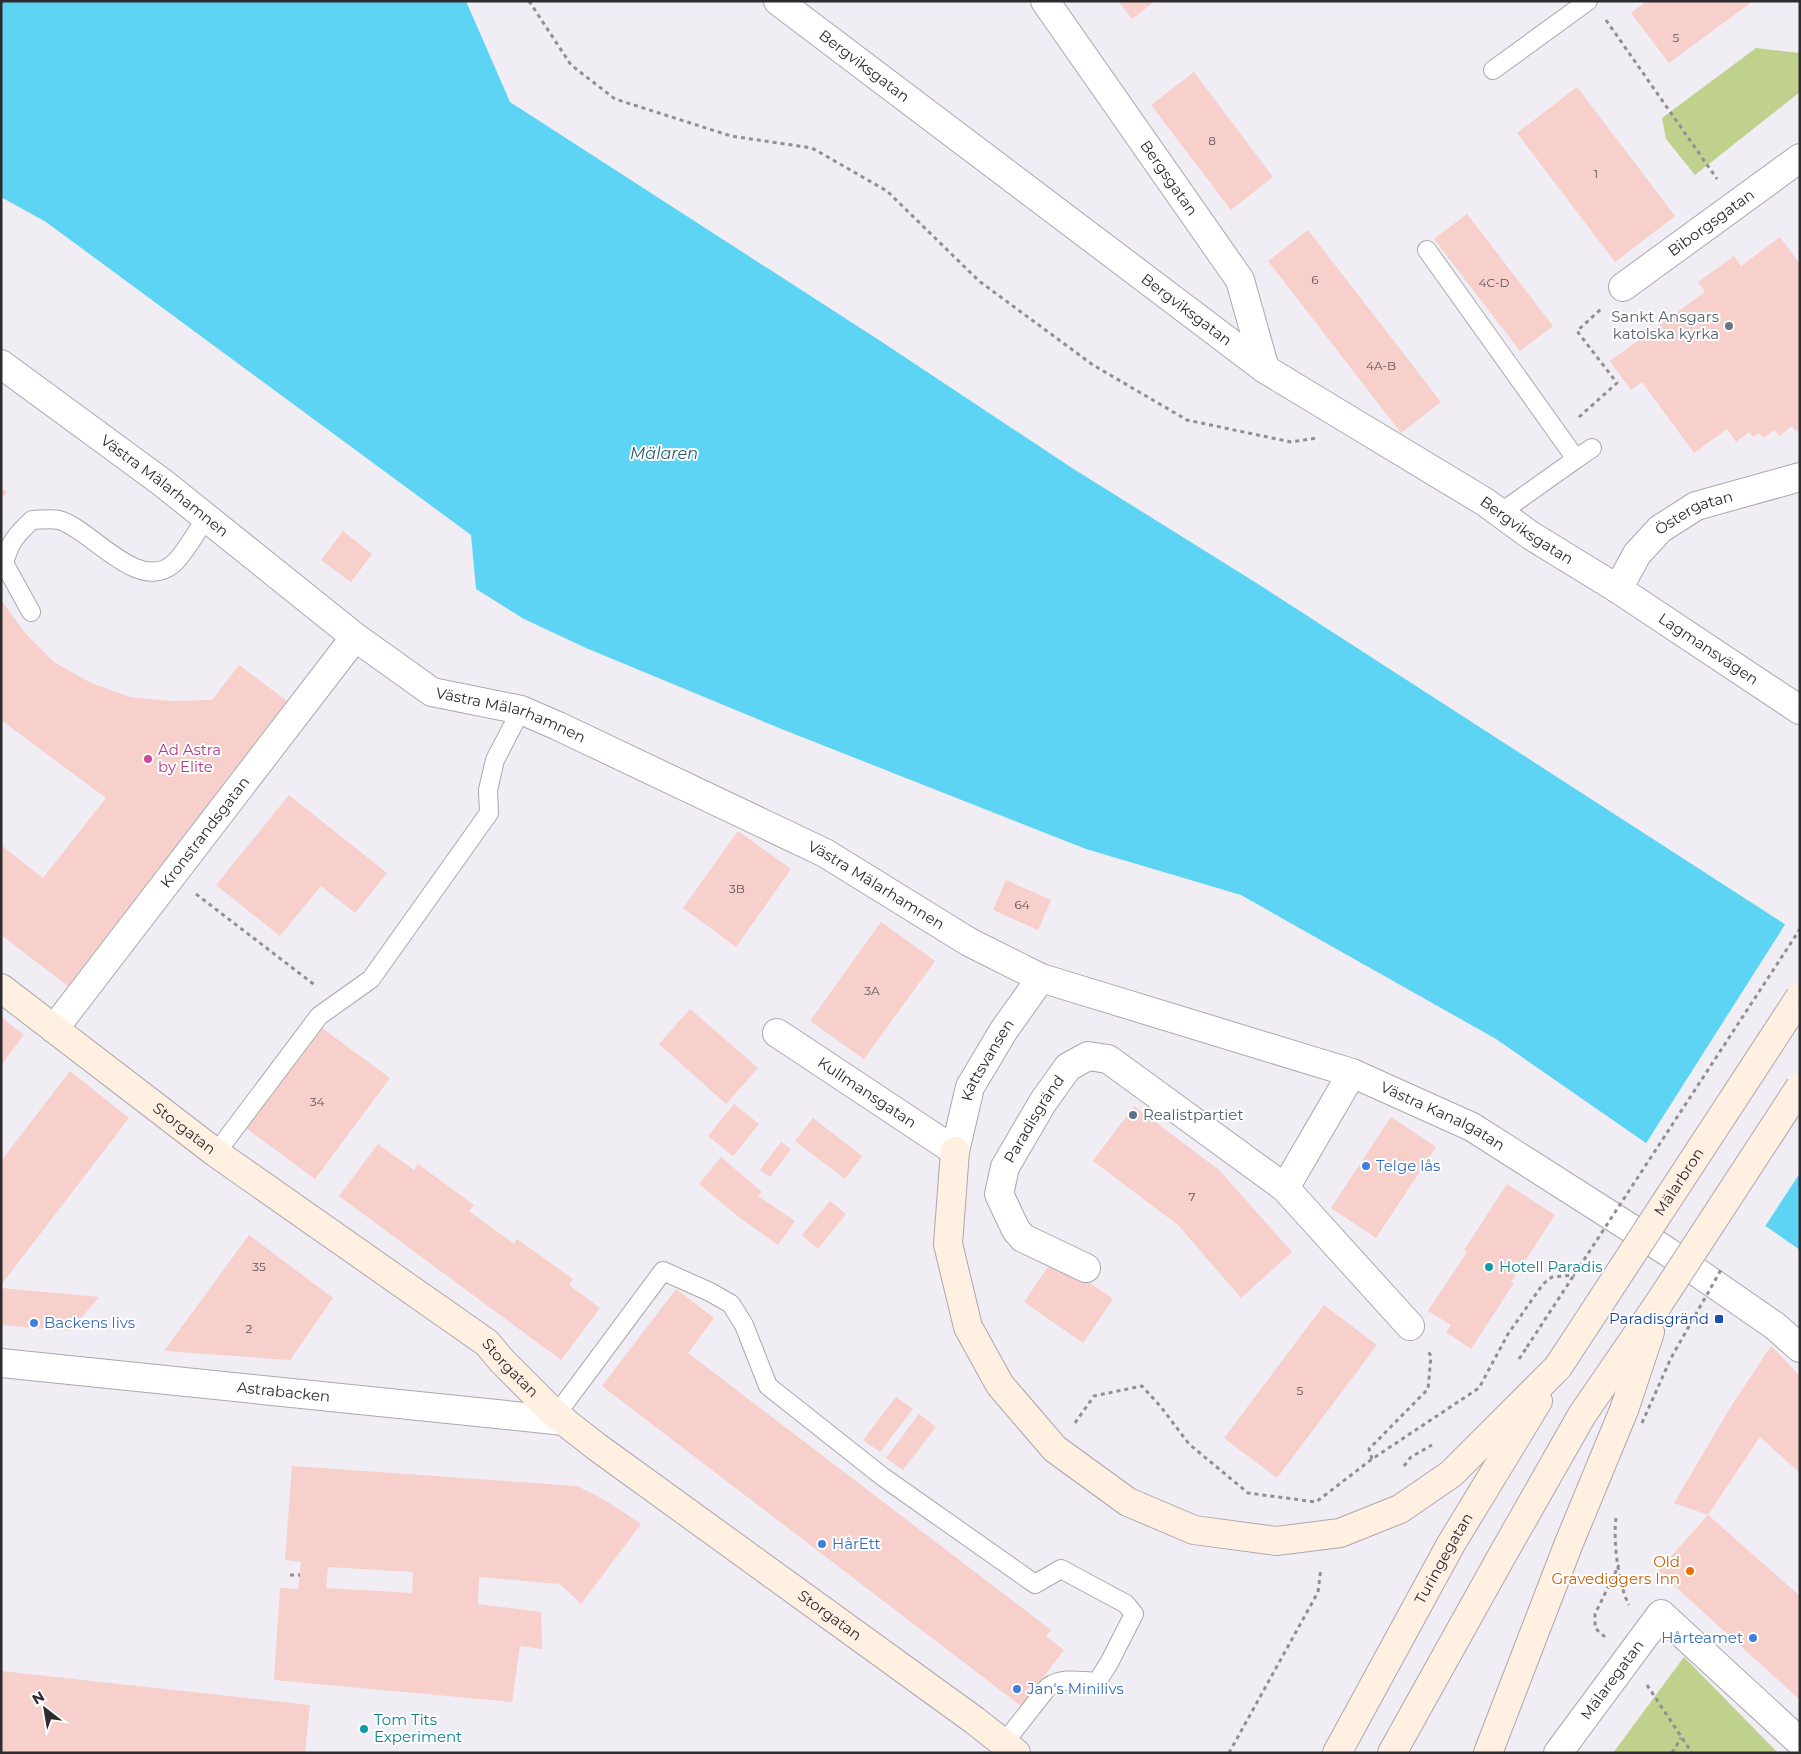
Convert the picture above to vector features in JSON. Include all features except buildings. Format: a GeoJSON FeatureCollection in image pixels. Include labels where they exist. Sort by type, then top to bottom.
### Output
{"type":"FeatureCollection","features":[{"type":"Feature","properties":{"kind":"main road","name":"Storgatan"},"geometry":{"type":"LineString","coordinates":[[1,988],[216,1153],[487,1343],[502,1361],[560,1418],[597,1447],[1010,1748]]}},
{"type":"Feature","properties":{"kind":"main road","name":"Mälarbron"},"geometry":{"type":"LineString","coordinates":[[1558,1367],[1800,997]]}},
{"type":"Feature","properties":{"kind":"main road"},"geometry":{"type":"LineString","coordinates":[[1392,1753],[1498,1561],[1582,1415],[1659,1303],[1800,1087]]}},
{"type":"Feature","properties":{"kind":"main road"},"geometry":{"type":"LineString","coordinates":[[955,1151],[948,1244],[968,1327],[1000,1385],[1055,1449],[1128,1502],[1194,1530],[1276,1542],[1340,1533],[1400,1509],[1451,1474],[1558,1367]]}},
{"type":"Feature","properties":{"kind":"main road"},"geometry":{"type":"LineString","coordinates":[[1488,1753],[1566,1553],[1635,1421],[1659,1303]]}},
{"type":"Feature","properties":{"kind":"main road","name":"Turingegatan"},"geometry":{"type":"LineString","coordinates":[[1337,1753],[1451,1544],[1558,1367]]}},
{"type":"Feature","properties":{"kind":"street","name":"Bergviksgatan"},"geometry":{"type":"LineString","coordinates":[[778,1],[1265,369],[1485,502],[1530,535],[1618,589]]}},
{"type":"Feature","properties":{"kind":"street","name":"Bergsgatan"},"geometry":{"type":"LineString","coordinates":[[1045,1],[1240,280],[1265,369]]}},
{"type":"Feature","properties":{"kind":"street","name":"Biborgsgatan"},"geometry":{"type":"LineString","coordinates":[[1623,287],[1800,158]]}},
{"type":"Feature","properties":{"kind":"street","name":"Västra Mälarhamnen"},"geometry":{"type":"LineString","coordinates":[[1,364],[163,483],[355,637],[432,692],[521,710],[825,853],[969,942],[1041,978]]}},
{"type":"Feature","properties":{"kind":"street","name":"Östergatan"},"geometry":{"type":"LineString","coordinates":[[1618,589],[1642,548],[1660,529],[1696,506],[1800,477]]}},
{"type":"Feature","properties":{"kind":"street","name":"Lagmansvägen"},"geometry":{"type":"LineString","coordinates":[[1618,589],[1800,710]]}},
{"type":"Feature","properties":{"kind":"street","name":"Kronstrandsgatan"},"geometry":{"type":"LineString","coordinates":[[54,1029],[355,637]]}},
{"type":"Feature","properties":{"kind":"street","name":"Västra Kanalgatan"},"geometry":{"type":"LineString","coordinates":[[1041,978],[1352,1073],[1472,1127],[1668,1252],[1775,1326],[1800,1348]]}},
{"type":"Feature","properties":{"kind":"street","name":"Kattsvansen"},"geometry":{"type":"LineString","coordinates":[[955,1151],[970,1087],[1004,1030],[1041,978]]}},
{"type":"Feature","properties":{"kind":"street","name":"Kullmansgatan"},"geometry":{"type":"LineString","coordinates":[[777,1033],[955,1151]]}},
{"type":"Feature","properties":{"kind":"street","name":"Paradisgränd"},"geometry":{"type":"LineString","coordinates":[[1086,1268],[1023,1238],[1016,1230],[999,1194],[1005,1167],[1043,1102],[1068,1067],[1088,1056],[1108,1059],[1286,1188],[1410,1326]]}},
{"type":"Feature","properties":{"kind":"street"},"geometry":{"type":"LineString","coordinates":[[1286,1188],[1352,1073]]}},
{"type":"Feature","properties":{"kind":"street","name":"Astrabacken"},"geometry":{"type":"LineString","coordinates":[[1,1363],[560,1418]]}},
{"type":"Feature","properties":{"kind":"street","name":"Mälaregatan"},"geometry":{"type":"LineString","coordinates":[[1558,1753],[1661,1614],[1800,1742]]}},
{"type":"Feature","properties":{"kind":"lane"},"geometry":{"type":"LineString","coordinates":[[1493,70],[1588,1]]}},
{"type":"Feature","properties":{"kind":"lane"},"geometry":{"type":"LineString","coordinates":[[1428,250],[1576,459]]}},
{"type":"Feature","properties":{"kind":"lane"},"geometry":{"type":"LineString","coordinates":[[1500,513],[1592,448]]}},
{"type":"Feature","properties":{"kind":"lane"},"geometry":{"type":"LineString","coordinates":[[31,612],[4,564],[9,546],[20,531],[32,520],[59,520],[131,567],[156,572],[174,564],[206,518]]}},
{"type":"Feature","properties":{"kind":"lane"},"geometry":{"type":"LineString","coordinates":[[216,1153],[319,1016],[371,979],[489,813],[488,790],[495,760],[521,710]]}},
{"type":"Feature","properties":{"kind":"lane"},"geometry":{"type":"LineString","coordinates":[[560,1418],[663,1271],[732,1304],[744,1325],[768,1386],[883,1477],[1035,1584],[1061,1569],[1126,1604],[1134,1614],[1097,1682],[1063,1680],[1056,1681],[1048,1687],[1010,1748]]}},
{"type":"Feature","properties":{"kind":"path"},"geometry":{"type":"LineString","coordinates":[[529,1],[571,65],[615,99],[731,136],[812,148],[887,191],[978,282],[1093,366],[1187,420],[1291,442],[1321,438]]}},
{"type":"Feature","properties":{"kind":"path"},"geometry":{"type":"LineString","coordinates":[[1605,18],[1735,205]]}},
{"type":"Feature","properties":{"kind":"path"},"geometry":{"type":"LineString","coordinates":[[1617,383],[1577,331],[1623,287]]}},
{"type":"Feature","properties":{"kind":"path"},"geometry":{"type":"LineString","coordinates":[[172,876],[337,1002]]}},
{"type":"Feature","properties":{"kind":"path"},"geometry":{"type":"LineString","coordinates":[[1527,1347],[1800,929]]}},
{"type":"Feature","properties":{"kind":"path"},"geometry":{"type":"LineString","coordinates":[[1635,1421],[1725,1264]]}},
{"type":"Feature","properties":{"kind":"path"},"geometry":{"type":"LineString","coordinates":[[1055,1449],[1094,1396],[1142,1386],[1161,1407],[1189,1444],[1248,1493],[1316,1502],[1372,1459],[1479,1388],[1508,1334],[1543,1284],[1552,1277],[1575,1275]]}},
{"type":"Feature","properties":{"kind":"path"},"geometry":{"type":"LineString","coordinates":[[1372,1459],[1369,1449],[1428,1389],[1431,1356],[1410,1326]]}},
{"type":"Feature","properties":{"kind":"path"},"geometry":{"type":"LineString","coordinates":[[1616,1516],[1614,1535],[1623,1594],[1638,1621],[1647,1632]]}},
{"type":"Feature","properties":{"kind":"path"},"geometry":{"type":"LineString","coordinates":[[1229,1753],[1318,1592],[1321,1564]]}},
{"type":"Feature","properties":{"kind":"path"},"geometry":{"type":"LineString","coordinates":[[290,1574],[300,1575]]}},
{"type":"Feature","properties":{"kind":"path"},"geometry":{"type":"LineString","coordinates":[[1672,1753],[1681,1738]]}},
{"type":"Feature","properties":{"kind":"green space"},"geometry":{"type":"Polygon","coordinates":[[[1756,48],[1800,53],[1800,92],[1695,175],[1666,139],[1662,118],[1756,48]]]}},
{"type":"Feature","properties":{"kind":"green space"},"geometry":{"type":"Polygon","coordinates":[[[1684,1657],[1778,1753],[1613,1753],[1684,1657]]]}},
{"type":"Feature","properties":{"kind":"water","name":"Mälaren"},"geometry":{"type":"Polygon","coordinates":[[[1,1],[466,1],[510,102],[885,344],[1072,468],[1258,584],[1800,934],[1800,1250],[1496,1039],[1241,895],[1086,849],[779,728],[586,648],[524,619],[476,589],[471,535],[46,222],[1,197],[1,1]]]}},
{"type":"Feature","properties":{"kind":"pier"},"geometry":{"type":"Polygon","coordinates":[[[1786,923],[1800,931],[1800,1173],[1764,1228],[1645,1145],[1786,923]]]}},
{"type":"Feature","properties":{"kind":"place","name":"Sankt Ansgars katolska kyrka"},"geometry":{"type":"Point","coordinates":[1729,326]}},
{"type":"Feature","properties":{"kind":"place","name":"Ad Astra by Elite"},"geometry":{"type":"Point","coordinates":[148,759]}},
{"type":"Feature","properties":{"kind":"place","name":"Realistpartiet"},"geometry":{"type":"Point","coordinates":[1133,1115]}},
{"type":"Feature","properties":{"kind":"place","name":"Telge lås"},"geometry":{"type":"Point","coordinates":[1366,1166]}},
{"type":"Feature","properties":{"kind":"place","name":"Hotell Paradis"},"geometry":{"type":"Point","coordinates":[1489,1267]}},
{"type":"Feature","properties":{"kind":"place","name":"Paradisgränd"},"geometry":{"type":"Point","coordinates":[1719,1319]}},
{"type":"Feature","properties":{"kind":"place","name":"Backens livs"},"geometry":{"type":"Point","coordinates":[34,1323]}},
{"type":"Feature","properties":{"kind":"place","name":"HårEtt"},"geometry":{"type":"Point","coordinates":[822,1544]}},
{"type":"Feature","properties":{"kind":"place","name":"Old Gravediggers Inn"},"geometry":{"type":"Point","coordinates":[1690,1571]}},
{"type":"Feature","properties":{"kind":"place","name":"Hårteamet"},"geometry":{"type":"Point","coordinates":[1753,1638]}},
{"type":"Feature","properties":{"kind":"place","name":"Jan's Minilivs"},"geometry":{"type":"Point","coordinates":[1017,1689]}},
{"type":"Feature","properties":{"kind":"place","name":"Tom Tits Experiment"},"geometry":{"type":"Point","coordinates":[364,1729]}}]}
